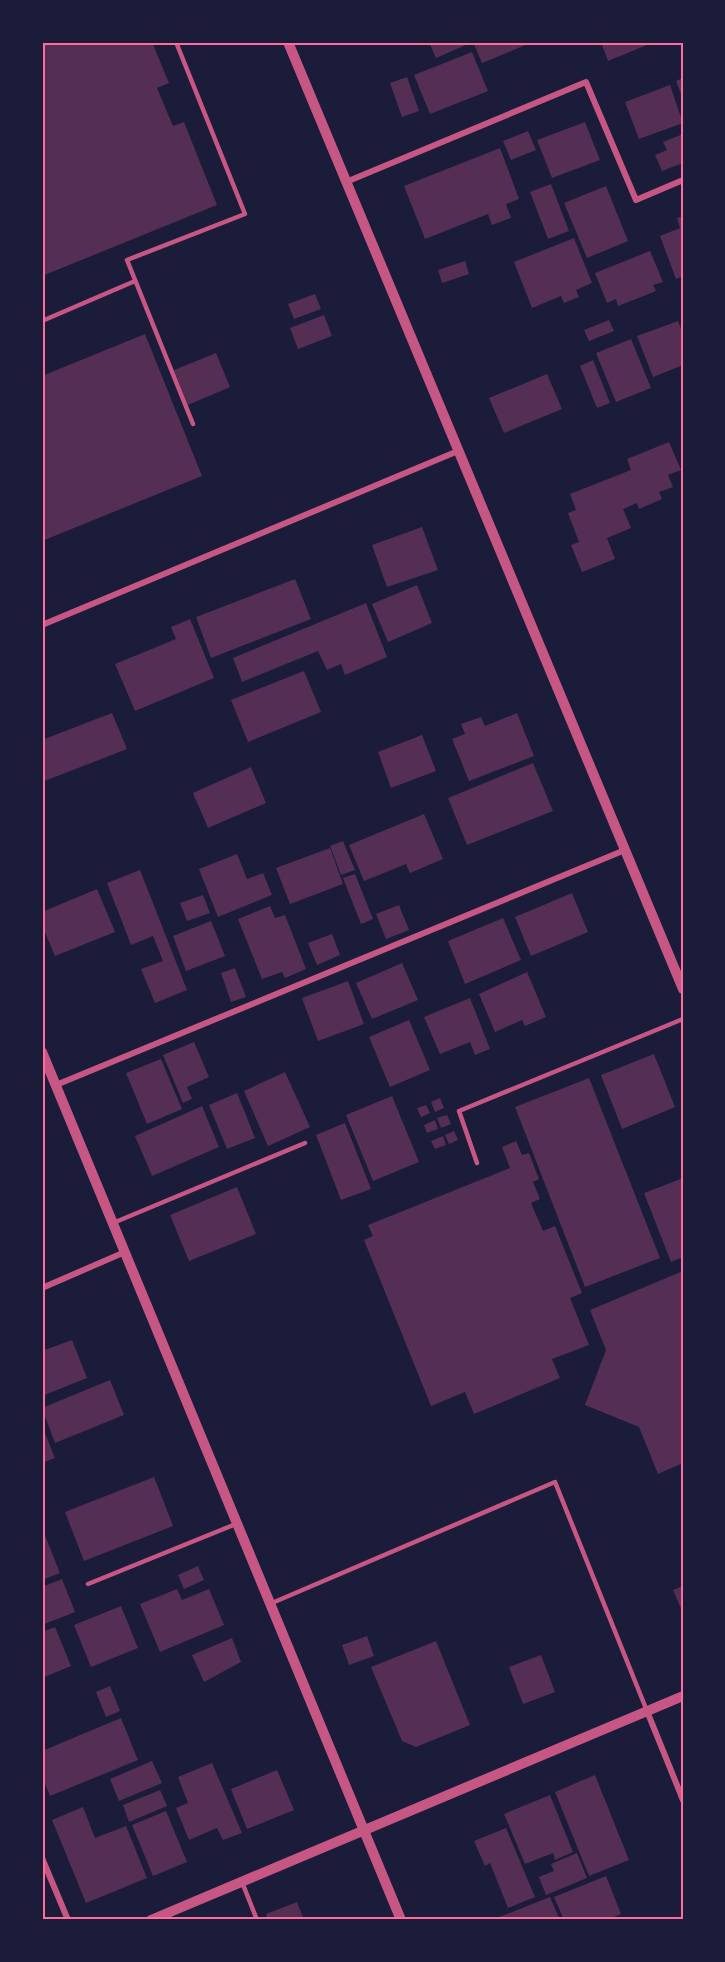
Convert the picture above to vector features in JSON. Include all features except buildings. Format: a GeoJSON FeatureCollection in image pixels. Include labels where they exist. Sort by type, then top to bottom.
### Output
{"type":"FeatureCollection","features":[{"type":"Feature","properties":{"kind":"street"},"geometry":{"type":"LineString","coordinates":[[288,42],[683,989]]}},
{"type":"Feature","properties":{"kind":"street"},"geometry":{"type":"LineString","coordinates":[[346,182],[586,82],[636,200],[683,180]]}},
{"type":"Feature","properties":{"kind":"street"},"geometry":{"type":"LineString","coordinates":[[42,625],[458,451]]}},
{"type":"Feature","properties":{"kind":"street"},"geometry":{"type":"LineString","coordinates":[[56,1085],[625,850]]}},
{"type":"Feature","properties":{"kind":"street"},"geometry":{"type":"LineString","coordinates":[[42,1052],[401,1920]]}},
{"type":"Feature","properties":{"kind":"street"},"geometry":{"type":"LineString","coordinates":[[42,1288],[125,1252]]}},
{"type":"Feature","properties":{"kind":"street"},"geometry":{"type":"LineString","coordinates":[[151,1920],[683,1696]]}},
{"type":"Feature","properties":{"kind":"street"},"geometry":{"type":"LineString","coordinates":[[647,1711],[683,1800]]}},
{"type":"Feature","properties":{"kind":"street"},"geometry":{"type":"LineString","coordinates":[[42,1858],[68,1920]]}},
{"type":"Feature","properties":{"kind":"lane"},"geometry":{"type":"LineString","coordinates":[[176,42],[245,214],[127,260],[193,424]]}},
{"type":"Feature","properties":{"kind":"lane"},"geometry":{"type":"LineString","coordinates":[[42,321],[135,281]]}},
{"type":"Feature","properties":{"kind":"lane"},"geometry":{"type":"LineString","coordinates":[[477,1163],[459,1111],[683,1019]]}},
{"type":"Feature","properties":{"kind":"lane"},"geometry":{"type":"LineString","coordinates":[[113,1223],[305,1143]]}},
{"type":"Feature","properties":{"kind":"lane"},"geometry":{"type":"LineString","coordinates":[[271,1604],[555,1482],[647,1711]]}},
{"type":"Feature","properties":{"kind":"lane"},"geometry":{"type":"LineString","coordinates":[[88,1584],[238,1524]]}},
{"type":"Feature","properties":{"kind":"lane"},"geometry":{"type":"LineString","coordinates":[[242,1882],[258,1920]]}}]}
